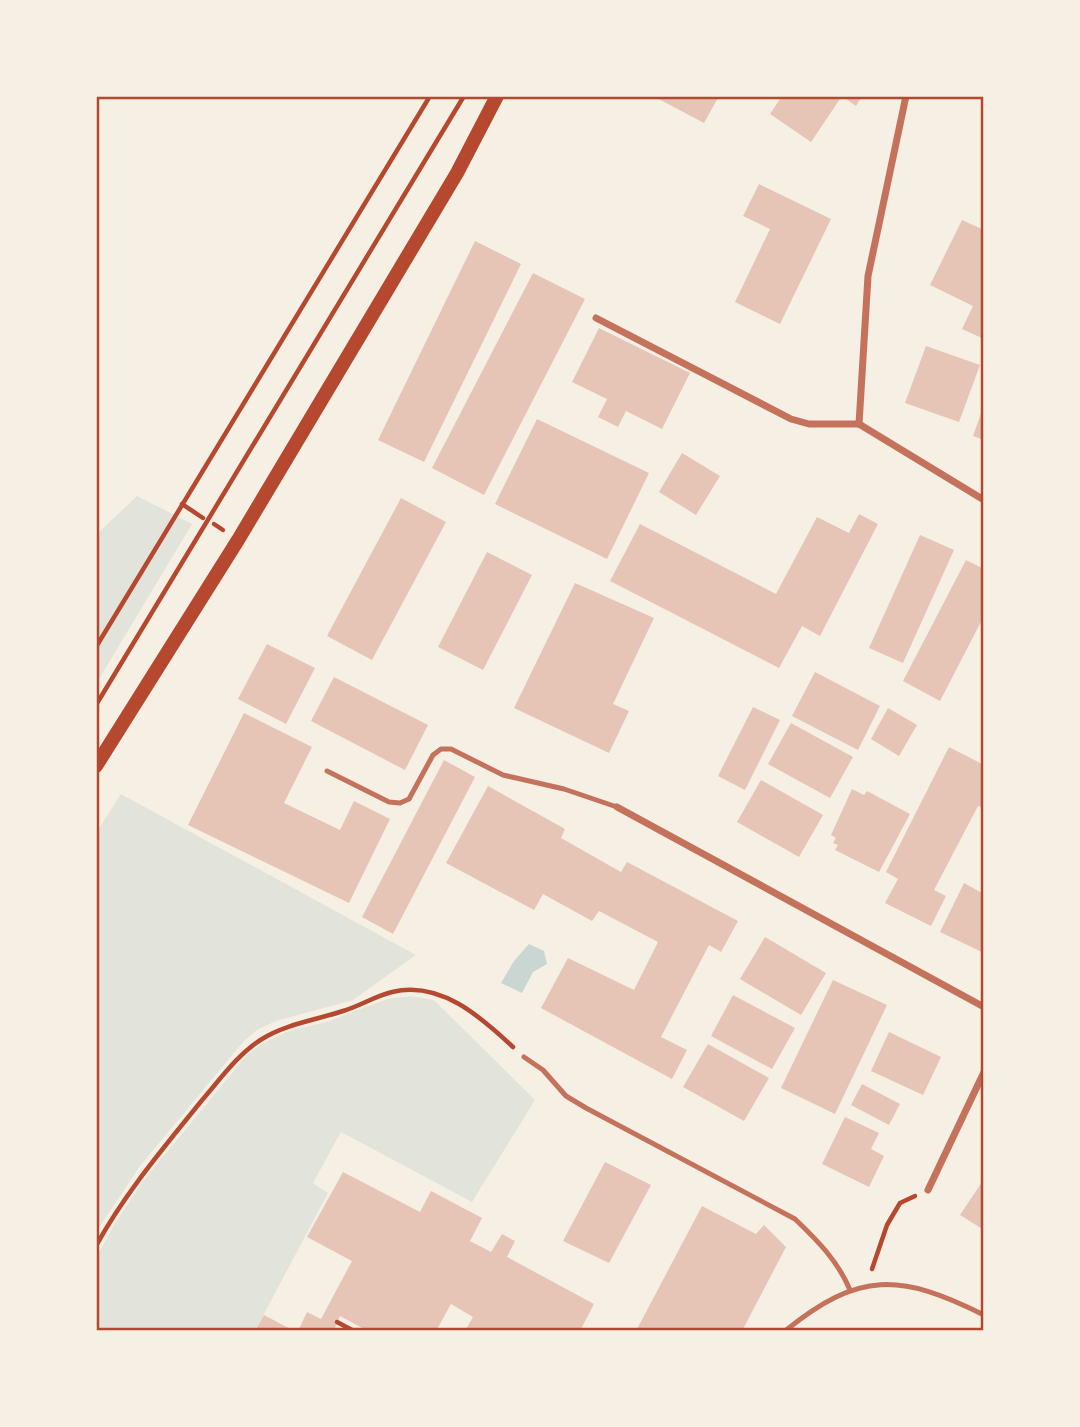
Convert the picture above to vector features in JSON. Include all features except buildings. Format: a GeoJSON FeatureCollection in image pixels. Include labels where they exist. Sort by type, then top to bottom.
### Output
{"type":"FeatureCollection","features":[{"type":"Feature","properties":{"kind":"main road"},"geometry":{"type":"LineString","coordinates":[[96,766],[238,540],[457,173],[497,96]]}},
{"type":"Feature","properties":{"kind":"street"},"geometry":{"type":"LineString","coordinates":[[859,424],[868,276],[906,96]]}},
{"type":"Feature","properties":{"kind":"street"},"geometry":{"type":"LineString","coordinates":[[596,317],[791,419],[809,424],[859,424],[984,500]]}},
{"type":"Feature","properties":{"kind":"street"},"geometry":{"type":"LineString","coordinates":[[617,807],[984,1007]]}},
{"type":"Feature","properties":{"kind":"street"},"geometry":{"type":"LineString","coordinates":[[928,1190],[984,1072]]}},
{"type":"Feature","properties":{"kind":"lane"},"geometry":{"type":"LineString","coordinates":[[327,771],[389,802],[400,803],[409,799],[433,755],[441,749],[451,749],[503,775],[564,789],[617,807]]}},
{"type":"Feature","properties":{"kind":"lane"},"geometry":{"type":"LineString","coordinates":[[524,1057],[543,1070],[566,1096],[586,1108],[795,1219],[819,1241],[843,1273],[850,1290]]}},
{"type":"Feature","properties":{"kind":"lane"},"geometry":{"type":"LineString","coordinates":[[785,1331],[813,1308],[850,1290],[874,1284],[898,1285],[932,1293],[984,1315]]}},
{"type":"Feature","properties":{"kind":"path"},"geometry":{"type":"LineString","coordinates":[[96,647],[430,96]]}},
{"type":"Feature","properties":{"kind":"path"},"geometry":{"type":"LineString","coordinates":[[96,705],[464,96]]}},
{"type":"Feature","properties":{"kind":"path"},"geometry":{"type":"LineString","coordinates":[[182,504],[202,518]]}},
{"type":"Feature","properties":{"kind":"path"},"geometry":{"type":"LineString","coordinates":[[96,1246],[139,1179],[221,1078],[251,1046],[278,1030],[350,1009],[389,992],[420,991],[452,999],[466,1007],[524,1057]]}},
{"type":"Feature","properties":{"kind":"path"},"geometry":{"type":"LineString","coordinates":[[874,1284],[872,1266],[887,1225],[900,1203],[928,1190]]}},
{"type":"Feature","properties":{"kind":"path"},"geometry":{"type":"LineString","coordinates":[[337,1322],[354,1331]]}},
{"type":"Feature","properties":{"kind":"shaded area"},"geometry":{"type":"Polygon","coordinates":[[[137,496],[192,524],[96,684],[96,535],[137,496]]]}},
{"type":"Feature","properties":{"kind":"shaded area"},"geometry":{"type":"Polygon","coordinates":[[[121,794],[416,955],[353,1000],[276,1021],[257,1030],[243,1042],[140,1166],[96,1232],[96,833],[121,794]]]}},
{"type":"Feature","properties":{"kind":"shaded area"},"geometry":{"type":"Polygon","coordinates":[[[529,944],[544,951],[547,964],[533,972],[522,993],[501,983],[514,961],[529,944]]]}},
{"type":"Feature","properties":{"kind":"shaded area"},"geometry":{"type":"Polygon","coordinates":[[[410,996],[434,1000],[535,1100],[472,1202],[341,1132],[313,1183],[328,1193],[255,1331],[96,1331],[96,1258],[114,1225],[143,1181],[246,1056],[260,1045],[286,1032],[329,1021],[387,999],[410,996]]]}}]}
